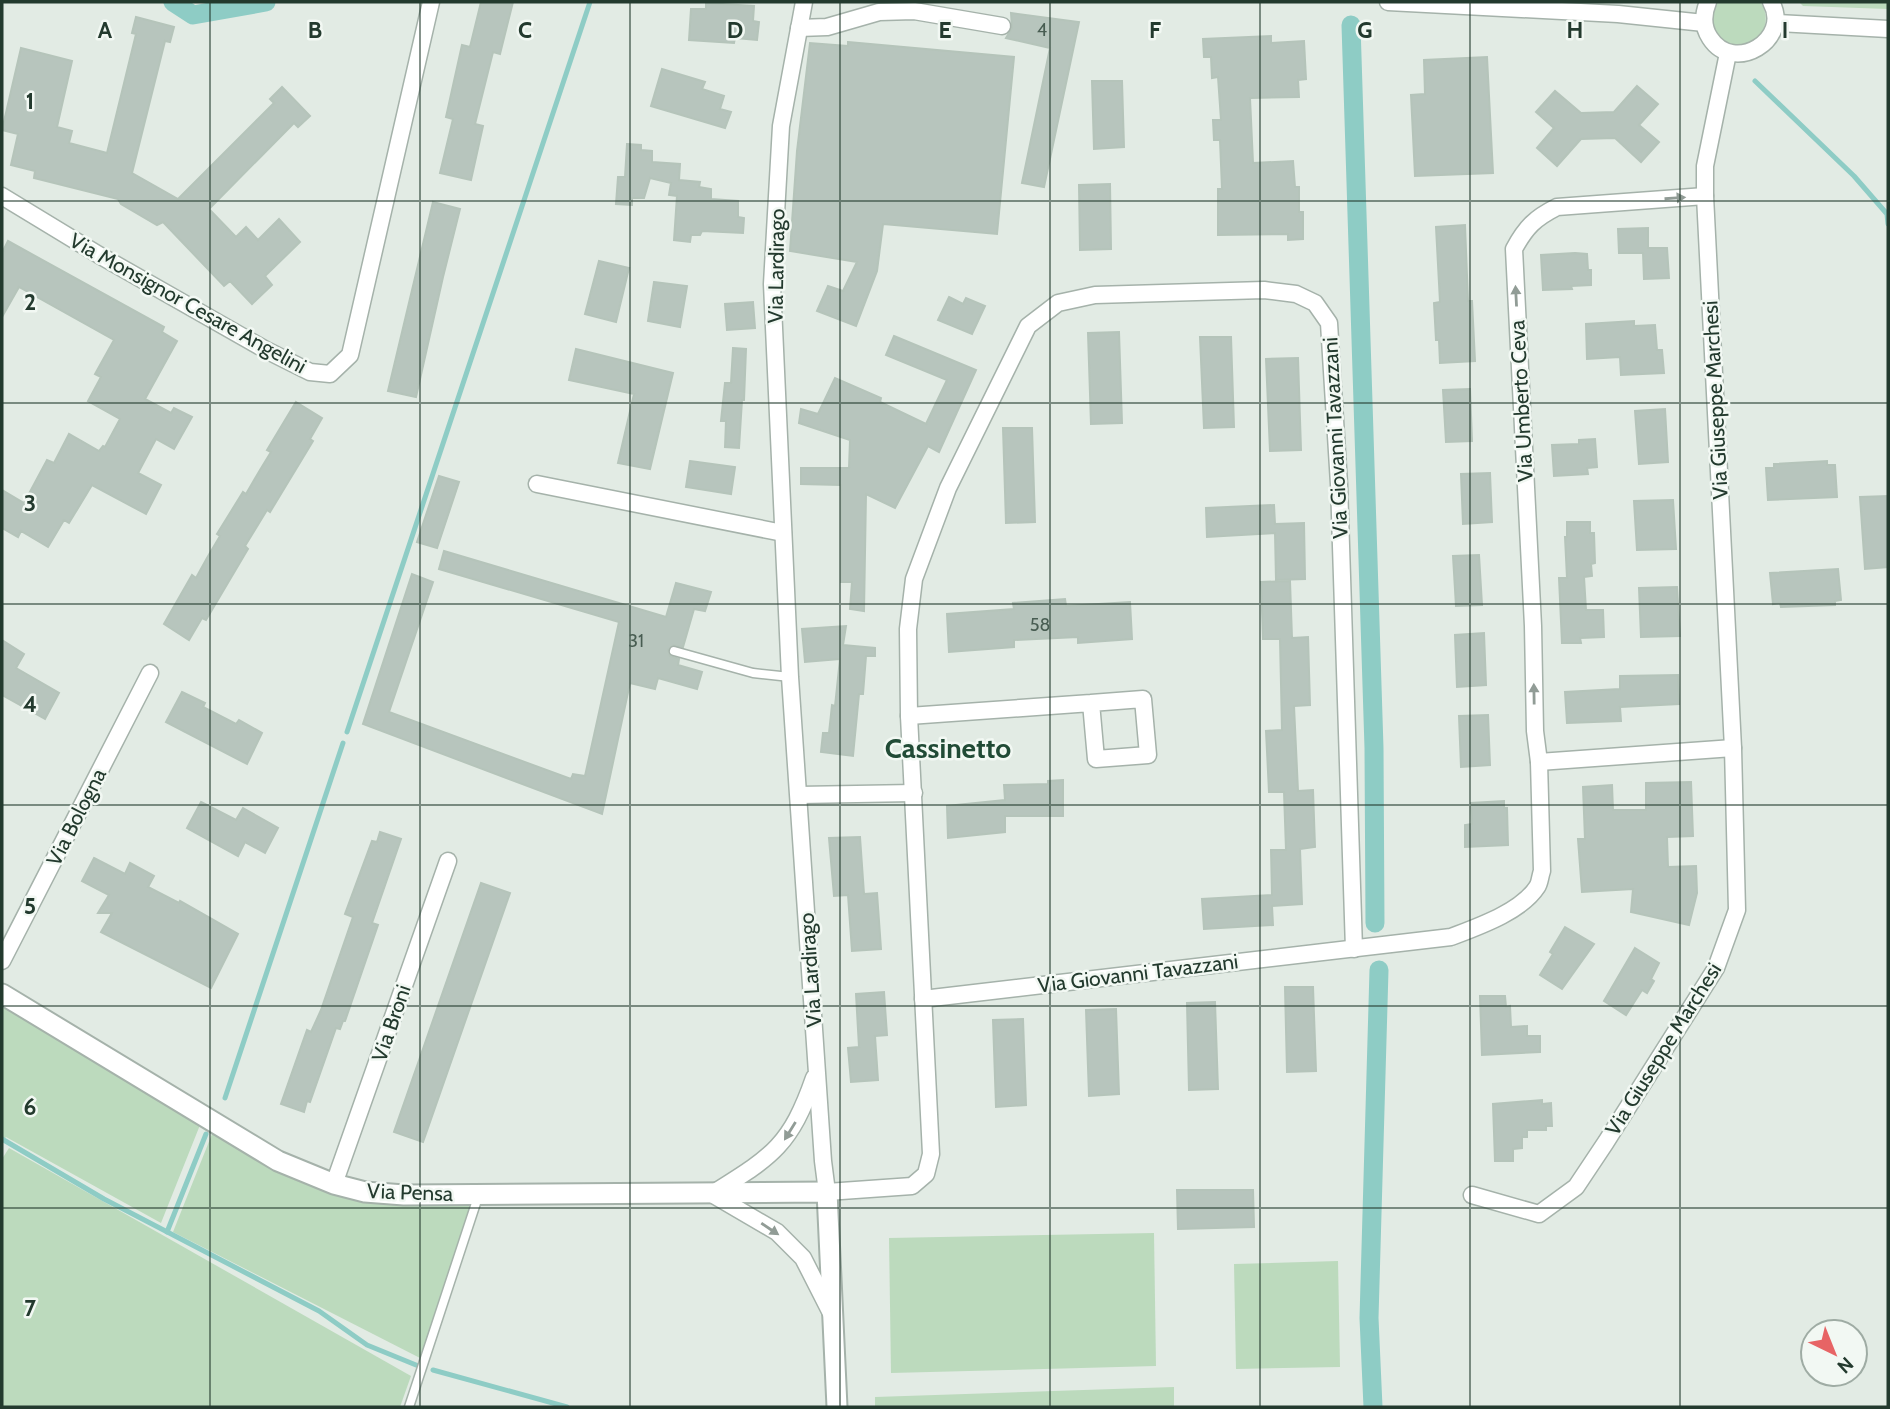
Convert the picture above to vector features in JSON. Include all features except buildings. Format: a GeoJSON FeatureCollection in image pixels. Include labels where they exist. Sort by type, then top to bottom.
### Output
{"type":"FeatureCollection","features":[{"type":"Feature","properties":{"kind":"street","name":"Via Monsignor Cesare Angelini"},"geometry":{"type":"LineString","coordinates":[[5,198],[123,268],[310,372],[330,373],[350,355],[431,2]]}},
{"type":"Feature","properties":{"kind":"street","name":"Via Lardirago"},"geometry":{"type":"LineString","coordinates":[[804,2],[781,126],[772,284],[790,677],[822,1161],[827,1192],[837,1407]]}},
{"type":"Feature","properties":{"kind":"street"},"geometry":{"type":"LineString","coordinates":[[1388,2],[1618,14],[1704,23]]}},
{"type":"Feature","properties":{"kind":"street"},"geometry":{"type":"LineString","coordinates":[[1708,2],[1704,23],[1708,36],[1716,47],[1728,53],[1741,54],[1753,51],[1771,34],[1776,23],[1771,2]]}},
{"type":"Feature","properties":{"kind":"street"},"geometry":{"type":"LineString","coordinates":[[799,28],[827,27],[879,12],[914,11],[1002,26]]}},
{"type":"Feature","properties":{"kind":"street"},"geometry":{"type":"LineString","coordinates":[[1776,23],[1888,29]]}},
{"type":"Feature","properties":{"kind":"street","name":"Via Giuseppe Marchesi"},"geometry":{"type":"LineString","coordinates":[[1472,1195],[1539,1214],[1576,1187],[1716,968],[1737,910],[1733,748],[1705,196],[1705,166],[1728,53]]}},
{"type":"Feature","properties":{"kind":"street","name":"Via Umberto Ceva"},"geometry":{"type":"LineString","coordinates":[[1539,762],[1535,731],[1533,626],[1514,249],[1522,234],[1537,217],[1557,207],[1705,196]]}},
{"type":"Feature","properties":{"kind":"street","name":"Via Giovanni Tavazzani"},"geometry":{"type":"LineString","coordinates":[[827,1192],[912,1186],[926,1174],[931,1154],[909,716],[908,629],[914,579],[948,488],[1028,326],[1058,303],[1095,295],[1264,290],[1296,294],[1315,303],[1329,323],[1339,485],[1354,949]]}},
{"type":"Feature","properties":{"kind":"street"},"geometry":{"type":"LineString","coordinates":[[537,484],[783,533]]}},
{"type":"Feature","properties":{"kind":"street","name":"Via Bologna"},"geometry":{"type":"LineString","coordinates":[[2,961],[150,673]]}},
{"type":"Feature","properties":{"kind":"street"},"geometry":{"type":"LineString","coordinates":[[909,716],[1143,699],[1147,755],[1096,759],[1091,703]]}},
{"type":"Feature","properties":{"kind":"street"},"geometry":{"type":"LineString","coordinates":[[1539,762],[1733,748]]}},
{"type":"Feature","properties":{"kind":"street","name":"Via Giovanni Tavazzani"},"geometry":{"type":"LineString","coordinates":[[923,999],[1451,937],[1487,923],[1517,906],[1537,887],[1542,871],[1539,762]]}},
{"type":"Feature","properties":{"kind":"street"},"geometry":{"type":"LineString","coordinates":[[799,795],[914,793]]}},
{"type":"Feature","properties":{"kind":"street","name":"Via Broni"},"geometry":{"type":"LineString","coordinates":[[334,1184],[448,861]]}},
{"type":"Feature","properties":{"kind":"street","name":"Via Pensa"},"geometry":{"type":"LineString","coordinates":[[2,994],[278,1161],[334,1184],[378,1193],[827,1192]]}},
{"type":"Feature","properties":{"kind":"street"},"geometry":{"type":"LineString","coordinates":[[817,1069],[803,1108],[787,1138],[762,1163],[712,1194],[777,1232],[803,1258],[833,1318]]}},
{"type":"Feature","properties":{"kind":"lane"},"geometry":{"type":"LineString","coordinates":[[674,651],[753,673],[790,677]]}},
{"type":"Feature","properties":{"kind":"lane"},"geometry":{"type":"LineString","coordinates":[[409,1407],[479,1194]]}},
{"type":"Feature","properties":{"kind":"green space"},"geometry":{"type":"Polygon","coordinates":[[[1718,2],[1761,2],[1766,16],[1759,36],[1740,46],[1721,39],[1713,21],[1718,2]]]}},
{"type":"Feature","properties":{"kind":"green space"},"geometry":{"type":"Polygon","coordinates":[[[1799,2],[1888,2],[1888,9],[1803,6],[1799,2]]]}},
{"type":"Feature","properties":{"kind":"green space"},"geometry":{"type":"Polygon","coordinates":[[[3,1007],[200,1125],[161,1223],[6,1137],[2,1143],[3,1007]]]}},
{"type":"Feature","properties":{"kind":"green space"},"geometry":{"type":"Polygon","coordinates":[[[212,1134],[286,1175],[333,1194],[366,1201],[473,1202],[420,1358],[173,1232],[212,1134]]]}},
{"type":"Feature","properties":{"kind":"green space"},"geometry":{"type":"Polygon","coordinates":[[[9,1148],[411,1376],[400,1407],[2,1407],[2,1159],[9,1148]]]}},
{"type":"Feature","properties":{"kind":"green space"},"geometry":{"type":"Polygon","coordinates":[[[1154,1233],[1156,1366],[891,1373],[889,1238],[1154,1233]]]}},
{"type":"Feature","properties":{"kind":"green space"},"geometry":{"type":"Polygon","coordinates":[[[1338,1261],[1340,1367],[1236,1369],[1234,1264],[1338,1261]]]}},
{"type":"Feature","properties":{"kind":"green space"},"geometry":{"type":"Polygon","coordinates":[[[1174,1387],[1174,1407],[875,1407],[875,1397],[1174,1387]]]}},
{"type":"Feature","properties":{"kind":"waterway"},"geometry":{"type":"LineString","coordinates":[[173,2],[193,15],[266,2]]}},
{"type":"Feature","properties":{"kind":"waterway"},"geometry":{"type":"LineString","coordinates":[[347,732],[590,2]]}},
{"type":"Feature","properties":{"kind":"waterway"},"geometry":{"type":"LineString","coordinates":[[1351,25],[1374,748],[1375,923]]}},
{"type":"Feature","properties":{"kind":"waterway"},"geometry":{"type":"LineString","coordinates":[[1755,81],[1854,176],[1887,214],[1888,224]]}},
{"type":"Feature","properties":{"kind":"waterway"},"geometry":{"type":"LineString","coordinates":[[225,1098],[343,743]]}},
{"type":"Feature","properties":{"kind":"waterway"},"geometry":{"type":"LineString","coordinates":[[1373,1407],[1369,1318],[1379,970]]}},
{"type":"Feature","properties":{"kind":"waterway"},"geometry":{"type":"LineString","coordinates":[[167,1232],[206,1134]]}},
{"type":"Feature","properties":{"kind":"waterway"},"geometry":{"type":"LineString","coordinates":[[2,1139],[104,1199],[319,1311],[367,1345],[416,1365]]}},
{"type":"Feature","properties":{"kind":"waterway"},"geometry":{"type":"LineString","coordinates":[[433,1370],[567,1407]]}},
{"type":"Feature","properties":{"kind":"district","name":"Cassinetto"},"geometry":{"type":"Point","coordinates":[948,748]}}]}
